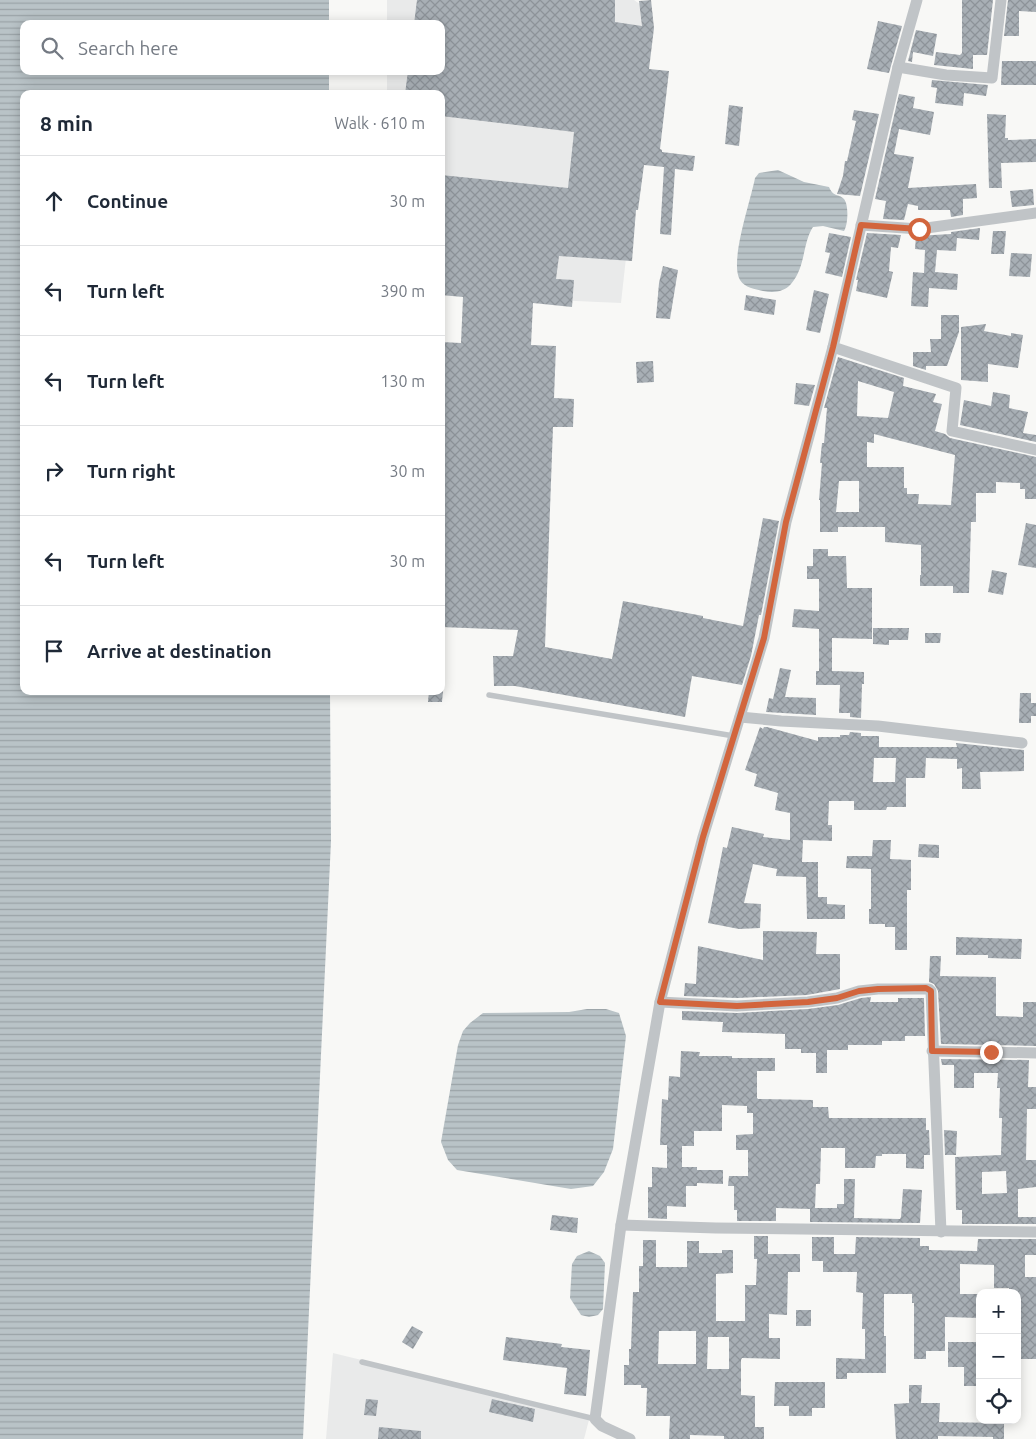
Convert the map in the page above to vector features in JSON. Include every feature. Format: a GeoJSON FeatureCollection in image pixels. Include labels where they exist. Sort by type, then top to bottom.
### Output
{"type":"FeatureCollection","features":[{"type":"Feature","properties":{"kind":"street"},"geometry":{"type":"LineString","coordinates":[[630,1439],[602,1426],[595,1419],[621,1225],[660,1002],[703,837],[764,638],[786,522],[833,347],[898,67],[917,0]]}},
{"type":"Feature","properties":{"kind":"street"},"geometry":{"type":"LineString","coordinates":[[898,67],[946,75],[992,78],[1002,0]]}},
{"type":"Feature","properties":{"kind":"street"},"geometry":{"type":"LineString","coordinates":[[861,225],[919,229],[1036,213]]}},
{"type":"Feature","properties":{"kind":"street"},"geometry":{"type":"LineString","coordinates":[[833,347],[956,388],[952,431],[1036,450]]}},
{"type":"Feature","properties":{"kind":"street"},"geometry":{"type":"LineString","coordinates":[[740,717],[878,726],[1022,743]]}},
{"type":"Feature","properties":{"kind":"street"},"geometry":{"type":"LineString","coordinates":[[660,1002],[737,1006],[808,1002],[837,998],[868,990],[926,988],[931,991],[941,1232]]}},
{"type":"Feature","properties":{"kind":"street"},"geometry":{"type":"LineString","coordinates":[[932,1051],[1036,1053]]}},
{"type":"Feature","properties":{"kind":"street"},"geometry":{"type":"LineString","coordinates":[[621,1225],[941,1232],[1036,1232]]}},
{"type":"Feature","properties":{"kind":"lane"},"geometry":{"type":"LineString","coordinates":[[489,695],[734,736]]}},
{"type":"Feature","properties":{"kind":"lane"},"geometry":{"type":"LineString","coordinates":[[362,1362],[595,1419]]}},
{"type":"Feature","properties":{"kind":"shaded area"},"geometry":{"type":"Polygon","coordinates":[[[0,0],[329,0],[329,20],[20,20],[20,75],[329,75],[329,90],[20,90],[20,695],[330,695],[331,841],[303,1439],[0,1439],[0,0]]]}},
{"type":"Feature","properties":{"kind":"shaded area"},"geometry":{"type":"Polygon","coordinates":[[[387,0],[634,0],[653,13],[621,303],[445,295],[445,90],[387,90],[387,75],[445,75],[445,20],[387,20],[387,0]]]}},
{"type":"Feature","properties":{"kind":"shaded area"},"geometry":{"type":"Polygon","coordinates":[[[778,170],[804,182],[829,187],[834,194],[842,197],[846,202],[847,220],[844,231],[823,226],[813,227],[796,277],[785,289],[767,292],[750,288],[742,283],[737,271],[737,260],[742,230],[755,178],[759,173],[778,170]]]}},
{"type":"Feature","properties":{"kind":"shaded area"},"geometry":{"type":"Polygon","coordinates":[[[587,1009],[606,1009],[619,1013],[626,1036],[613,1149],[604,1172],[593,1186],[571,1189],[457,1170],[448,1160],[441,1142],[458,1045],[463,1031],[483,1013],[569,1012],[587,1009]]]}},
{"type":"Feature","properties":{"kind":"shaded area"},"geometry":{"type":"Polygon","coordinates":[[[589,1251],[600,1256],[605,1263],[603,1309],[598,1315],[589,1317],[581,1315],[570,1298],[572,1264],[577,1256],[589,1251]]]}},
{"type":"Feature","properties":{"kind":"shaded area"},"geometry":{"type":"Polygon","coordinates":[[[333,1353],[590,1416],[584,1439],[326,1439],[333,1353]]]}},
{"type":"Feature","properties":{"kind":"building"},"geometry":{"type":"Polygon","coordinates":[[[417,0],[615,0],[615,22],[642,26],[639,1],[651,0],[654,28],[649,69],[669,71],[660,149],[662,152],[695,156],[693,171],[675,169],[671,235],[660,234],[664,167],[644,165],[638,210],[636,210],[632,261],[559,256],[556,279],[574,280],[572,307],[533,303],[531,345],[556,346],[554,398],[574,399],[573,427],[553,427],[545,647],[612,659],[623,601],[703,616],[703,618],[743,626],[763,518],[779,521],[761,615],[759,615],[751,656],[742,685],[692,676],[685,717],[515,686],[494,686],[493,656],[513,656],[518,630],[445,627],[445,342],[461,343],[463,297],[445,295],[445,175],[568,188],[574,132],[445,116],[445,90],[406,90],[407,75],[445,75],[445,20],[414,20],[417,0]]]}},
{"type":"Feature","properties":{"kind":"building"},"geometry":{"type":"Polygon","coordinates":[[[962,0],[993,0],[987,55],[973,55],[973,69],[934,65],[936,52],[960,55],[962,53],[962,0]]]}},
{"type":"Feature","properties":{"kind":"building"},"geometry":{"type":"Polygon","coordinates":[[[1008,0],[1036,0],[1036,12],[1019,11],[1019,36],[1004,36],[1008,0]]]}},
{"type":"Feature","properties":{"kind":"building"},"geometry":{"type":"Polygon","coordinates":[[[878,21],[902,26],[889,73],[867,69],[878,21]]]}},
{"type":"Feature","properties":{"kind":"building"},"geometry":{"type":"Polygon","coordinates":[[[916,30],[937,34],[933,56],[913,52],[912,62],[908,61],[916,30]]]}},
{"type":"Feature","properties":{"kind":"building"},"geometry":{"type":"Polygon","coordinates":[[[1002,61],[1036,61],[1036,85],[1001,85],[1002,61]]]}},
{"type":"Feature","properties":{"kind":"building"},"geometry":{"type":"Polygon","coordinates":[[[932,80],[988,85],[986,96],[964,93],[963,106],[935,103],[937,88],[931,87],[932,80]]]}},
{"type":"Feature","properties":{"kind":"building"},"geometry":{"type":"Polygon","coordinates":[[[899,94],[915,97],[913,108],[934,112],[930,135],[899,129],[894,154],[914,157],[908,188],[976,184],[977,198],[963,199],[963,215],[951,217],[950,210],[918,210],[918,206],[908,204],[904,220],[883,219],[886,201],[875,199],[899,94]]]}},
{"type":"Feature","properties":{"kind":"building"},"geometry":{"type":"Polygon","coordinates":[[[729,105],[743,107],[739,146],[725,144],[729,105]]]}},
{"type":"Feature","properties":{"kind":"building"},"geometry":{"type":"Polygon","coordinates":[[[854,110],[879,114],[860,196],[837,194],[856,121],[852,120],[854,110]]]}},
{"type":"Feature","properties":{"kind":"building"},"geometry":{"type":"Polygon","coordinates":[[[987,114],[1006,115],[1005,138],[1008,138],[1008,140],[1036,139],[1036,162],[1001,163],[1002,188],[989,188],[987,114]]]}},
{"type":"Feature","properties":{"kind":"building"},"geometry":{"type":"Polygon","coordinates":[[[1033,189],[1034,205],[1012,207],[1010,191],[1033,189]]]}},
{"type":"Feature","properties":{"kind":"building"},"geometry":{"type":"Polygon","coordinates":[[[980,228],[979,240],[957,238],[956,251],[937,250],[935,272],[958,274],[957,290],[929,288],[928,307],[911,306],[913,272],[924,273],[925,250],[915,249],[916,236],[951,234],[951,232],[980,228]]]}},
{"type":"Feature","properties":{"kind":"building"},"geometry":{"type":"Polygon","coordinates":[[[993,231],[1006,231],[1004,254],[991,254],[993,231]]]}},
{"type":"Feature","properties":{"kind":"building"},"geometry":{"type":"Polygon","coordinates":[[[829,233],[851,237],[842,277],[825,273],[830,253],[825,252],[829,233]]]}},
{"type":"Feature","properties":{"kind":"building"},"geometry":{"type":"Polygon","coordinates":[[[867,233],[901,235],[898,248],[891,247],[889,271],[893,272],[887,298],[856,291],[858,280],[856,280],[867,233]]]}},
{"type":"Feature","properties":{"kind":"building"},"geometry":{"type":"Polygon","coordinates":[[[1011,253],[1032,254],[1030,277],[1009,276],[1011,253]]]}},
{"type":"Feature","properties":{"kind":"building"},"geometry":{"type":"Polygon","coordinates":[[[663,266],[678,270],[670,319],[656,318],[659,283],[663,266]]]}},
{"type":"Feature","properties":{"kind":"building"},"geometry":{"type":"Polygon","coordinates":[[[814,290],[829,294],[820,333],[806,330],[814,290]]]}},
{"type":"Feature","properties":{"kind":"building"},"geometry":{"type":"Polygon","coordinates":[[[746,295],[776,300],[774,315],[744,310],[746,295]]]}},
{"type":"Feature","properties":{"kind":"building"},"geometry":{"type":"Polygon","coordinates":[[[941,315],[959,315],[959,332],[947,366],[926,366],[926,370],[913,366],[913,352],[931,352],[930,339],[941,339],[941,315]]]}},
{"type":"Feature","properties":{"kind":"building"},"geometry":{"type":"Polygon","coordinates":[[[986,324],[984,331],[1011,336],[1011,333],[1023,335],[1018,368],[988,364],[988,382],[961,380],[961,327],[986,324]]]}},
{"type":"Feature","properties":{"kind":"building"},"geometry":{"type":"Polygon","coordinates":[[[838,357],[904,378],[903,386],[936,394],[933,402],[942,404],[935,431],[945,434],[950,438],[1036,457],[1036,499],[1025,499],[1025,489],[1020,489],[1020,483],[996,482],[996,493],[976,493],[976,522],[971,522],[969,593],[953,593],[953,586],[920,586],[921,545],[885,542],[885,527],[838,527],[838,532],[820,532],[819,500],[822,463],[820,463],[827,408],[824,408],[838,357]],[[858,381],[857,416],[888,418],[894,392],[858,381]],[[874,434],[874,443],[867,442],[867,467],[904,467],[904,488],[907,488],[907,494],[919,494],[918,504],[951,505],[955,455],[874,434]],[[839,481],[836,512],[859,512],[859,481],[839,481]]]}},
{"type":"Feature","properties":{"kind":"building"},"geometry":{"type":"Polygon","coordinates":[[[653,361],[654,382],[637,383],[636,362],[653,361]]]}},
{"type":"Feature","properties":{"kind":"building"},"geometry":{"type":"Polygon","coordinates":[[[796,383],[815,385],[809,406],[794,404],[796,383]]]}},
{"type":"Feature","properties":{"kind":"building"},"geometry":{"type":"Polygon","coordinates":[[[993,392],[1010,395],[1009,408],[1028,412],[1023,433],[1036,435],[1036,442],[960,425],[964,400],[991,406],[993,392]]]}},
{"type":"Feature","properties":{"kind":"building"},"geometry":{"type":"Polygon","coordinates":[[[1026,523],[1036,525],[1036,568],[1018,565],[1026,523]]]}},
{"type":"Feature","properties":{"kind":"building"},"geometry":{"type":"Polygon","coordinates":[[[813,549],[828,549],[828,556],[846,556],[847,588],[872,588],[872,639],[832,638],[832,671],[864,672],[861,718],[850,717],[850,713],[839,713],[840,685],[816,685],[816,671],[819,671],[819,629],[792,627],[794,609],[819,611],[819,579],[807,579],[807,566],[813,566],[813,549]]]}},
{"type":"Feature","properties":{"kind":"building"},"geometry":{"type":"Polygon","coordinates":[[[992,570],[1007,573],[1003,595],[988,592],[992,570]]]}},
{"type":"Feature","properties":{"kind":"building"},"geometry":{"type":"Polygon","coordinates":[[[873,628],[909,628],[908,640],[889,640],[889,645],[873,644],[873,628]]]}},
{"type":"Feature","properties":{"kind":"building"},"geometry":{"type":"Polygon","coordinates":[[[925,633],[941,633],[940,643],[925,643],[925,633]]]}},
{"type":"Feature","properties":{"kind":"building"},"geometry":{"type":"Polygon","coordinates":[[[780,668],[791,670],[785,697],[816,698],[816,715],[766,712],[769,698],[773,699],[780,668]]]}},
{"type":"Feature","properties":{"kind":"building"},"geometry":{"type":"Polygon","coordinates":[[[1020,693],[1031,693],[1031,703],[1036,703],[1036,716],[1031,716],[1031,723],[1019,723],[1020,693]]]}},
{"type":"Feature","properties":{"kind":"building"},"geometry":{"type":"Polygon","coordinates":[[[429,695],[443,695],[442,702],[428,702],[429,695]]]}},
{"type":"Feature","properties":{"kind":"building"},"geometry":{"type":"Polygon","coordinates":[[[760,727],[763,729],[767,727],[818,741],[818,737],[840,737],[840,735],[849,735],[850,732],[861,733],[861,736],[879,736],[879,747],[957,747],[956,743],[1024,750],[1024,771],[980,772],[981,789],[962,789],[962,768],[957,769],[957,759],[926,758],[925,778],[906,778],[906,807],[887,807],[886,810],[854,810],[854,801],[829,801],[828,825],[832,825],[832,841],[803,840],[802,862],[818,862],[818,897],[827,897],[827,904],[845,905],[845,919],[807,919],[806,877],[776,876],[777,869],[753,864],[744,903],[761,904],[760,928],[739,929],[708,923],[723,847],[727,848],[732,827],[764,834],[763,837],[790,840],[790,813],[775,810],[778,793],[754,786],[757,774],[745,770],[760,727]],[[874,758],[873,782],[895,782],[896,758],[874,758]]]}},
{"type":"Feature","properties":{"kind":"building"},"geometry":{"type":"Polygon","coordinates":[[[873,840],[891,840],[890,859],[911,860],[911,890],[907,890],[907,950],[895,950],[895,927],[885,927],[885,924],[869,924],[871,869],[846,868],[847,856],[872,856],[873,840]]]}},
{"type":"Feature","properties":{"kind":"building"},"geometry":{"type":"Polygon","coordinates":[[[919,844],[939,845],[939,858],[918,857],[919,844]]]}},
{"type":"Feature","properties":{"kind":"building"},"geometry":{"type":"Polygon","coordinates":[[[763,931],[817,932],[816,954],[840,954],[840,989],[807,995],[737,998],[684,996],[685,983],[696,984],[698,946],[763,960],[763,931]]]}},
{"type":"Feature","properties":{"kind":"building"},"geometry":{"type":"Polygon","coordinates":[[[956,937],[1022,939],[1021,959],[988,958],[988,955],[956,955],[956,937]]]}},
{"type":"Feature","properties":{"kind":"building"},"geometry":{"type":"Polygon","coordinates":[[[930,956],[941,956],[940,976],[996,977],[996,1016],[1023,1017],[1023,1002],[1036,1002],[1036,1046],[941,1044],[938,991],[934,984],[929,982],[930,956]]]}},
{"type":"Feature","properties":{"kind":"building"},"geometry":{"type":"Polygon","coordinates":[[[871,997],[870,1002],[898,1002],[898,998],[924,998],[925,1036],[905,1036],[905,1041],[882,1041],[882,1045],[848,1045],[848,1050],[827,1050],[827,1073],[816,1073],[816,1053],[801,1053],[801,1049],[785,1049],[785,1034],[722,1032],[723,1022],[682,1020],[682,1011],[737,1013],[808,1009],[838,1005],[871,997]]]}},
{"type":"Feature","properties":{"kind":"building"},"geometry":{"type":"Polygon","coordinates":[[[681,1051],[700,1052],[699,1056],[775,1058],[775,1071],[757,1071],[758,1099],[813,1100],[813,1107],[828,1107],[829,1118],[926,1118],[926,1130],[929,1130],[930,1155],[924,1155],[924,1169],[906,1168],[906,1154],[882,1154],[882,1156],[876,1156],[875,1168],[845,1168],[845,1148],[821,1148],[820,1184],[816,1184],[815,1208],[837,1208],[837,1204],[844,1204],[844,1179],[855,1179],[854,1218],[900,1219],[903,1189],[922,1190],[920,1223],[810,1222],[810,1209],[776,1208],[776,1221],[737,1221],[737,1210],[734,1210],[734,1186],[728,1186],[729,1176],[748,1176],[748,1150],[736,1150],[736,1135],[753,1134],[753,1113],[747,1113],[747,1106],[722,1105],[722,1131],[694,1131],[694,1146],[682,1146],[682,1167],[697,1167],[697,1170],[723,1170],[723,1184],[697,1183],[697,1186],[686,1186],[686,1207],[667,1206],[667,1219],[648,1218],[648,1187],[652,1187],[652,1167],[667,1168],[667,1145],[660,1145],[662,1099],[668,1100],[669,1076],[680,1077],[681,1051]]]}},
{"type":"Feature","properties":{"kind":"building"},"geometry":{"type":"Polygon","coordinates":[[[941,1059],[1029,1060],[1028,1087],[1036,1087],[1036,1109],[1027,1109],[1026,1160],[1036,1160],[1036,1187],[1018,1189],[1018,1217],[1036,1217],[1036,1224],[962,1224],[962,1210],[956,1210],[955,1157],[1001,1155],[1002,1118],[999,1118],[1000,1088],[997,1088],[998,1073],[974,1073],[974,1088],[954,1088],[954,1065],[942,1065],[941,1059]],[[1006,1171],[982,1172],[982,1194],[1007,1193],[1006,1171]]]}},
{"type":"Feature","properties":{"kind":"building"},"geometry":{"type":"Polygon","coordinates":[[[944,1130],[957,1131],[956,1155],[945,1155],[944,1130]]]}},
{"type":"Feature","properties":{"kind":"building"},"geometry":{"type":"Polygon","coordinates":[[[552,1215],[578,1218],[577,1233],[550,1230],[552,1215]]]}},
{"type":"Feature","properties":{"kind":"building"},"geometry":{"type":"Polygon","coordinates":[[[754,1236],[768,1236],[768,1254],[800,1254],[800,1272],[788,1272],[787,1315],[769,1314],[769,1338],[780,1338],[780,1359],[742,1358],[741,1360],[741,1395],[755,1396],[755,1427],[764,1427],[764,1439],[724,1439],[724,1436],[690,1435],[690,1439],[669,1439],[670,1416],[646,1416],[647,1388],[641,1388],[641,1385],[624,1385],[624,1365],[629,1365],[629,1349],[631,1349],[633,1292],[639,1292],[639,1266],[643,1266],[643,1240],[656,1240],[656,1267],[687,1267],[687,1241],[699,1241],[699,1253],[722,1253],[722,1250],[733,1250],[733,1273],[716,1274],[716,1321],[745,1321],[745,1285],[756,1285],[757,1259],[754,1259],[754,1236]],[[659,1331],[658,1364],[696,1364],[696,1331],[659,1331]],[[708,1337],[707,1369],[729,1369],[729,1337],[708,1337]]]}},
{"type":"Feature","properties":{"kind":"building"},"geometry":{"type":"Polygon","coordinates":[[[812,1237],[834,1237],[834,1254],[855,1254],[856,1237],[920,1238],[920,1246],[929,1246],[929,1250],[977,1251],[978,1239],[1036,1239],[1036,1255],[1025,1255],[1025,1277],[1036,1277],[1036,1359],[1021,1359],[1021,1289],[994,1288],[994,1265],[960,1264],[960,1294],[976,1294],[976,1318],[945,1317],[945,1351],[926,1351],[926,1359],[914,1359],[914,1303],[912,1303],[912,1294],[884,1294],[886,1373],[847,1373],[847,1379],[836,1379],[836,1358],[865,1359],[865,1329],[862,1329],[863,1293],[856,1292],[857,1272],[823,1272],[823,1261],[812,1261],[812,1237]]]}},
{"type":"Feature","properties":{"kind":"building"},"geometry":{"type":"Polygon","coordinates":[[[796,1310],[811,1310],[811,1326],[796,1326],[796,1310]]]}},
{"type":"Feature","properties":{"kind":"building"},"geometry":{"type":"Polygon","coordinates":[[[412,1326],[423,1332],[413,1349],[402,1342],[412,1326]]]}},
{"type":"Feature","properties":{"kind":"building"},"geometry":{"type":"Polygon","coordinates":[[[506,1337],[562,1344],[561,1347],[590,1350],[586,1396],[564,1394],[567,1368],[503,1360],[506,1337]]]}},
{"type":"Feature","properties":{"kind":"building"},"geometry":{"type":"Polygon","coordinates":[[[948,1342],[976,1342],[976,1386],[964,1386],[964,1367],[948,1367],[948,1342]]]}},
{"type":"Feature","properties":{"kind":"building"},"geometry":{"type":"Polygon","coordinates":[[[775,1382],[825,1382],[825,1408],[812,1408],[812,1416],[789,1416],[789,1406],[774,1406],[775,1382]]]}},
{"type":"Feature","properties":{"kind":"building"},"geometry":{"type":"Polygon","coordinates":[[[909,1385],[922,1385],[921,1403],[940,1403],[939,1422],[1004,1424],[1004,1439],[938,1436],[938,1439],[896,1439],[894,1404],[909,1403],[909,1385]]]}},
{"type":"Feature","properties":{"kind":"building"},"geometry":{"type":"Polygon","coordinates":[[[366,1399],[378,1400],[376,1416],[364,1415],[366,1399]]]}},
{"type":"Feature","properties":{"kind":"building"},"geometry":{"type":"Polygon","coordinates":[[[492,1399],[535,1409],[533,1422],[489,1412],[492,1399]]]}},
{"type":"Feature","properties":{"kind":"building"},"geometry":{"type":"Polygon","coordinates":[[[379,1427],[421,1431],[421,1439],[378,1439],[379,1427]]]}},
{"type":"Feature","properties":{"kind":"route"},"geometry":{"type":"LineString","coordinates":[[919,229],[861,225],[833,347],[786,522],[764,638],[703,837],[660,1002],[737,1006],[808,1002],[837,998],[859,991],[878,989],[926,988],[931,991],[932,1051],[991,1052]]}}]}
